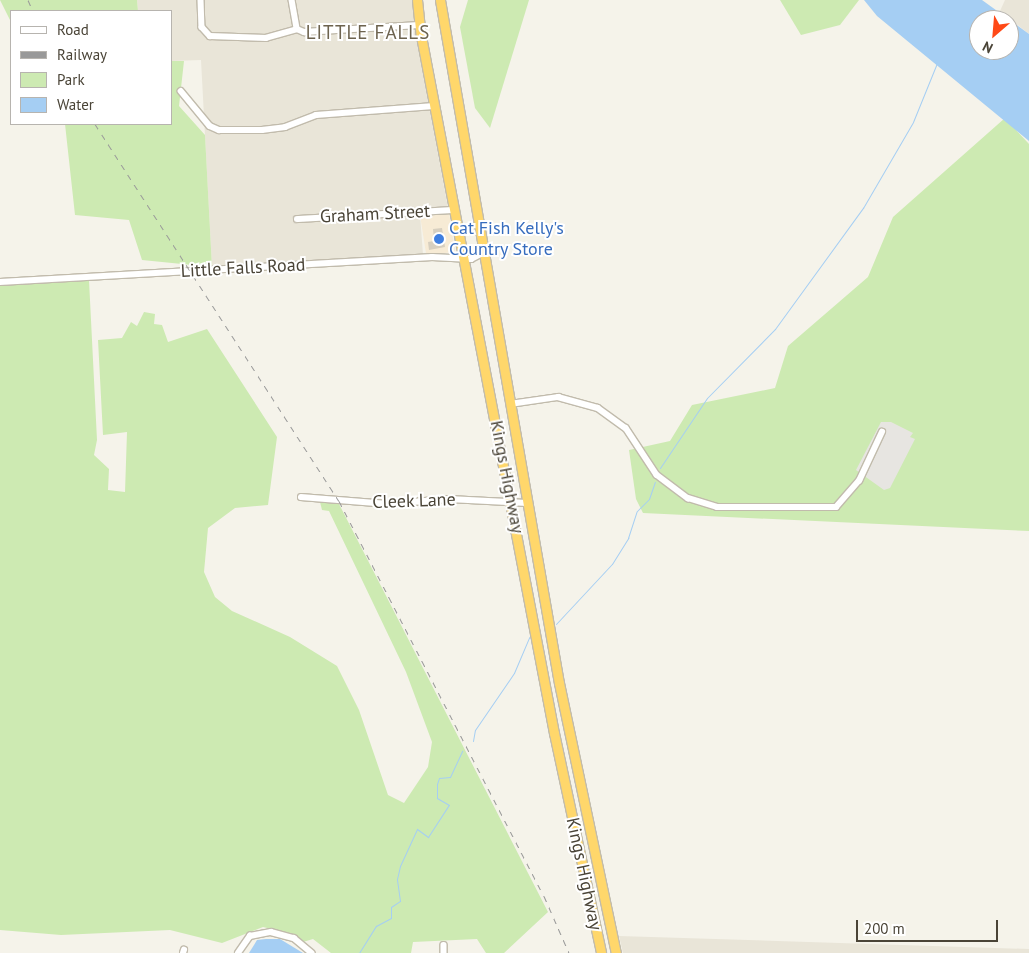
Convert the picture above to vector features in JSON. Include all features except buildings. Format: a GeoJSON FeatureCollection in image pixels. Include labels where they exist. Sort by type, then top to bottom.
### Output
{"type":"FeatureCollection","features":[{"type":"Feature","properties":{"kind":"highway","name":"Kings Highway"},"geometry":{"type":"LineString","coordinates":[[417,0],[419,25],[463,258],[513,504],[571,817],[601,953]]}},
{"type":"Feature","properties":{"kind":"highway","name":"Kings Highway"},"geometry":{"type":"LineString","coordinates":[[440,0],[527,503],[585,815],[616,953]]}},
{"type":"Feature","properties":{"kind":"highway"},"geometry":{"type":"LineString","coordinates":[[571,817],[585,815]]}},
{"type":"Feature","properties":{"kind":"street"},"geometry":{"type":"LineString","coordinates":[[201,0],[202,27],[210,36],[266,38],[297,29],[304,32],[419,25]]}},
{"type":"Feature","properties":{"kind":"street"},"geometry":{"type":"LineString","coordinates":[[292,0],[297,29]]}},
{"type":"Feature","properties":{"kind":"street"},"geometry":{"type":"LineString","coordinates":[[181,91],[210,126],[219,130],[262,130],[322,114],[434,106]]}},
{"type":"Feature","properties":{"kind":"street","name":"Graham Street"},"geometry":{"type":"LineString","coordinates":[[297,219],[454,210]]}},
{"type":"Feature","properties":{"kind":"street","name":"Little Falls Road"},"geometry":{"type":"LineString","coordinates":[[0,282],[475,258],[483,253]]}},
{"type":"Feature","properties":{"kind":"street"},"geometry":{"type":"LineString","coordinates":[[510,404],[558,397],[598,408],[626,428],[657,475],[688,498],[716,507],[836,507],[859,481],[882,432]]}},
{"type":"Feature","properties":{"kind":"street","name":"Cleek Lane"},"geometry":{"type":"LineString","coordinates":[[301,497],[388,504],[449,499],[513,504],[527,503]]}},
{"type":"Feature","properties":{"kind":"street"},"geometry":{"type":"LineString","coordinates":[[238,953],[250,936],[271,932],[294,938],[312,953]]}},
{"type":"Feature","properties":{"kind":"street"},"geometry":{"type":"LineString","coordinates":[[444,945],[444,953]]}},
{"type":"Feature","properties":{"kind":"shaded area"},"geometry":{"type":"Polygon","coordinates":[[[137,0],[413,0],[415,33],[449,213],[420,214],[423,255],[212,267],[201,60],[172,61],[172,10],[138,10],[137,0]]]}},
{"type":"Feature","properties":{"kind":"shaded area"},"geometry":{"type":"Polygon","coordinates":[[[1005,0],[1029,0],[1029,34],[1019,26],[1019,10],[1000,10],[1005,0]]]}},
{"type":"Feature","properties":{"kind":"shaded area"},"geometry":{"type":"Polygon","coordinates":[[[449,213],[455,252],[426,256],[420,218],[449,213]]]}},
{"type":"Feature","properties":{"kind":"shaded area"},"geometry":{"type":"Polygon","coordinates":[[[881,422],[891,422],[913,433],[910,437],[915,439],[890,488],[884,490],[856,470],[881,422]]]}},
{"type":"Feature","properties":{"kind":"shaded area"},"geometry":{"type":"Polygon","coordinates":[[[619,936],[1029,949],[1029,953],[623,953],[619,936]]]}},
{"type":"Feature","properties":{"kind":"green space"},"geometry":{"type":"Polygon","coordinates":[[[0,0],[137,0],[138,10],[10,10],[10,20],[0,0]]]}},
{"type":"Feature","properties":{"kind":"green space"},"geometry":{"type":"Polygon","coordinates":[[[468,0],[529,0],[490,128],[475,108],[460,27],[468,0]]]}},
{"type":"Feature","properties":{"kind":"green space"},"geometry":{"type":"Polygon","coordinates":[[[780,0],[859,0],[840,25],[801,35],[780,0]]]}},
{"type":"Feature","properties":{"kind":"green space"},"geometry":{"type":"Polygon","coordinates":[[[172,61],[184,61],[179,106],[205,135],[212,267],[142,260],[129,220],[75,215],[65,125],[172,125],[172,61]]]}},
{"type":"Feature","properties":{"kind":"green space"},"geometry":{"type":"Polygon","coordinates":[[[1005,118],[1029,144],[1029,531],[643,513],[636,499],[629,450],[670,441],[692,405],[775,388],[788,346],[868,277],[893,217],[1005,118]]]}},
{"type":"Feature","properties":{"kind":"green space"},"geometry":{"type":"Polygon","coordinates":[[[89,280],[97,440],[94,455],[109,469],[108,490],[125,492],[127,432],[103,435],[98,340],[122,338],[131,322],[137,326],[144,312],[155,314],[154,324],[162,325],[168,342],[207,329],[277,437],[268,505],[235,508],[208,528],[204,572],[215,597],[232,611],[290,637],[337,666],[359,710],[388,795],[404,803],[428,767],[432,742],[406,672],[329,511],[322,510],[320,502],[339,504],[548,912],[504,953],[486,953],[477,939],[413,942],[411,953],[331,953],[313,939],[303,942],[289,933],[263,927],[222,943],[170,930],[61,935],[0,930],[0,285],[89,280]]]}},
{"type":"Feature","properties":{"kind":"water"},"geometry":{"type":"Polygon","coordinates":[[[864,0],[982,0],[996,10],[969,10],[969,60],[1019,60],[1019,27],[1029,34],[1029,141],[877,16],[864,0]]]}},
{"type":"Feature","properties":{"kind":"water"},"geometry":{"type":"Polygon","coordinates":[[[280,939],[303,953],[249,953],[257,940],[280,939]]]}},
{"type":"Feature","properties":{"kind":"waterway"},"geometry":{"type":"LineString","coordinates":[[660,468],[707,398],[775,329],[863,208],[913,122],[937,63]]}},
{"type":"Feature","properties":{"kind":"waterway"},"geometry":{"type":"LineString","coordinates":[[556,624],[612,564],[628,538],[637,511],[649,499],[655,482]]}},
{"type":"Feature","properties":{"kind":"waterway"},"geometry":{"type":"LineString","coordinates":[[473,741],[475,730],[514,673],[529,637]]}},
{"type":"Feature","properties":{"kind":"waterway"},"geometry":{"type":"LineString","coordinates":[[359,953],[376,926],[391,918],[391,907],[400,901],[397,879],[400,866],[417,829],[428,837],[449,805],[437,798],[437,784],[439,778],[450,777],[462,751]]}},
{"type":"Feature","properties":{"kind":"railway"},"geometry":{"type":"LineString","coordinates":[[28,0],[33,10]]}},
{"type":"Feature","properties":{"kind":"railway"},"geometry":{"type":"LineString","coordinates":[[96,125],[339,501],[544,896],[569,953]]}},
{"type":"Feature","properties":{"kind":"place","name":"Cat Fish Kelly's Country Store"},"geometry":{"type":"Point","coordinates":[439,239]}},
{"type":"Feature","properties":{"kind":"district","name":"LITTLE FALLS"},"geometry":{"type":"Point","coordinates":[368,33]}}]}
